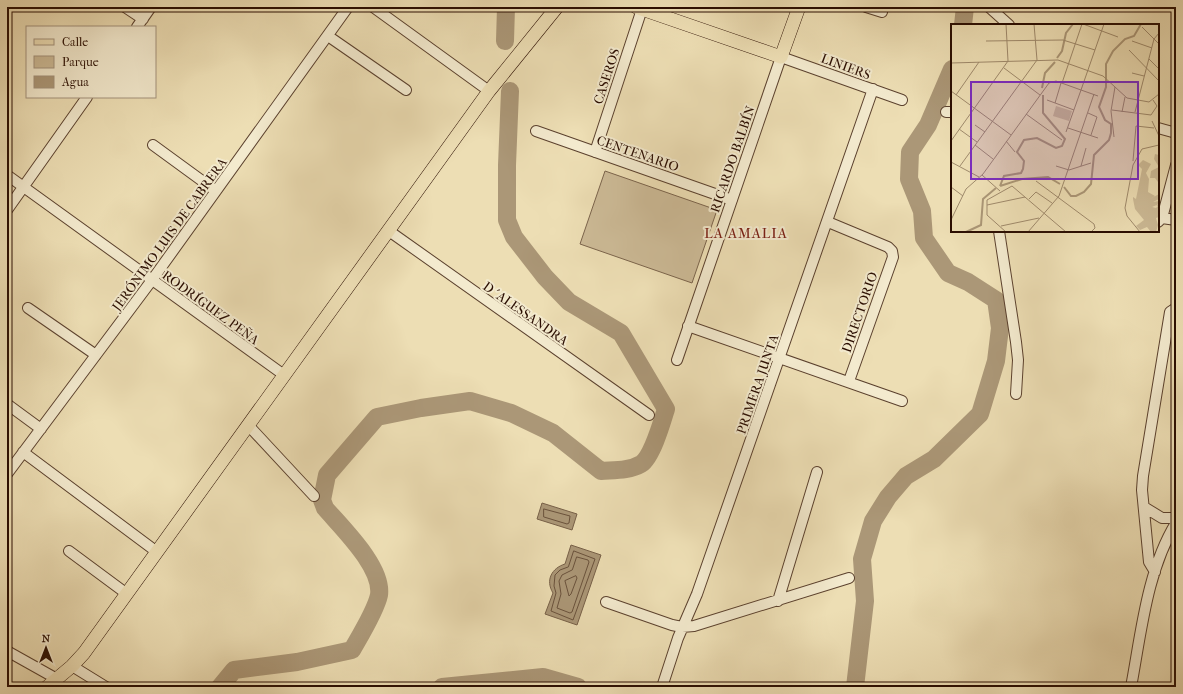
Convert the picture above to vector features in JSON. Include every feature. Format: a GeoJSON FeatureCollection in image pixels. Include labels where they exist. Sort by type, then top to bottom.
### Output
{"type":"FeatureCollection","features":[{"type":"Feature","properties":{"kind":"main road"},"geometry":{"type":"LineString","coordinates":[[47,687],[72,666],[127,594],[489,90],[557,7]]}},
{"type":"Feature","properties":{"kind":"main road"},"geometry":{"type":"LineString","coordinates":[[640,8],[781,57],[799,7]]}},
{"type":"Feature","properties":{"kind":"street"},"geometry":{"type":"LineString","coordinates":[[125,7],[140,23],[151,7]]}},
{"type":"Feature","properties":{"kind":"street","name":"JERÓNIMO LUIS DE CABRERA"},"geometry":{"type":"LineString","coordinates":[[7,474],[152,280],[348,7]]}},
{"type":"Feature","properties":{"kind":"street"},"geometry":{"type":"LineString","coordinates":[[373,7],[489,90]]}},
{"type":"Feature","properties":{"kind":"street"},"geometry":{"type":"LineString","coordinates":[[866,7],[882,12]]}},
{"type":"Feature","properties":{"kind":"street"},"geometry":{"type":"LineString","coordinates":[[989,7],[1009,24]]}},
{"type":"Feature","properties":{"kind":"street","name":"CASEROS"},"geometry":{"type":"LineString","coordinates":[[594,152],[640,8]]}},
{"type":"Feature","properties":{"kind":"street"},"geometry":{"type":"LineString","coordinates":[[328,36],[406,90]]}},
{"type":"Feature","properties":{"kind":"street","name":"LINIERS"},"geometry":{"type":"LineString","coordinates":[[781,57],[902,100]]}},
{"type":"Feature","properties":{"kind":"street","name":"RICARDO BALBÍN"},"geometry":{"type":"LineString","coordinates":[[677,360],[781,57]]}},
{"type":"Feature","properties":{"kind":"street","name":"PRIMERA JUNTA"},"geometry":{"type":"LineString","coordinates":[[662,687],[682,627],[697,594],[828,222],[873,89]]}},
{"type":"Feature","properties":{"kind":"street"},"geometry":{"type":"LineString","coordinates":[[7,210],[86,98]]}},
{"type":"Feature","properties":{"kind":"street"},"geometry":{"type":"LineString","coordinates":[[1159,128],[1176,133]]}},
{"type":"Feature","properties":{"kind":"street","name":"CENTENARIO"},"geometry":{"type":"LineString","coordinates":[[536,131],[732,200]]}},
{"type":"Feature","properties":{"kind":"street"},"geometry":{"type":"LineString","coordinates":[[152,145],[216,191]]}},
{"type":"Feature","properties":{"kind":"street"},"geometry":{"type":"LineString","coordinates":[[1176,165],[1160,220],[1176,220]]}},
{"type":"Feature","properties":{"kind":"street","name":"RODRÍGUEZ PEÑA"},"geometry":{"type":"LineString","coordinates":[[7,175],[284,375]]}},
{"type":"Feature","properties":{"kind":"street","name":"DIRECTORIO"},"geometry":{"type":"LineString","coordinates":[[828,222],[888,247],[892,251],[893,257],[849,381]]}},
{"type":"Feature","properties":{"kind":"street","name":"D´ALESSANDRA"},"geometry":{"type":"LineString","coordinates":[[388,232],[649,416]]}},
{"type":"Feature","properties":{"kind":"street"},"geometry":{"type":"LineString","coordinates":[[999,232],[1018,360],[1016,394]]}},
{"type":"Feature","properties":{"kind":"street"},"geometry":{"type":"LineString","coordinates":[[28,308],[96,355]]}},
{"type":"Feature","properties":{"kind":"street"},"geometry":{"type":"LineString","coordinates":[[1155,572],[1149,562],[1143,476],[1170,312],[1176,308]]}},
{"type":"Feature","properties":{"kind":"street"},"geometry":{"type":"LineString","coordinates":[[688,326],[902,400]]}},
{"type":"Feature","properties":{"kind":"street"},"geometry":{"type":"LineString","coordinates":[[7,404],[41,429]]}},
{"type":"Feature","properties":{"kind":"street"},"geometry":{"type":"LineString","coordinates":[[248,425],[314,496]]}},
{"type":"Feature","properties":{"kind":"street"},"geometry":{"type":"LineString","coordinates":[[23,452],[157,552]]}},
{"type":"Feature","properties":{"kind":"street"},"geometry":{"type":"LineString","coordinates":[[778,601],[817,472]]}},
{"type":"Feature","properties":{"kind":"street"},"geometry":{"type":"LineString","coordinates":[[1144,506],[1162,518],[1176,518]]}},
{"type":"Feature","properties":{"kind":"street"},"geometry":{"type":"LineString","coordinates":[[1131,687],[1155,572],[1163,549],[1176,523]]}},
{"type":"Feature","properties":{"kind":"street"},"geometry":{"type":"LineString","coordinates":[[68,551],[127,594]]}},
{"type":"Feature","properties":{"kind":"street"},"geometry":{"type":"LineString","coordinates":[[606,602],[672,625],[682,627],[694,626],[849,578]]}},
{"type":"Feature","properties":{"kind":"street"},"geometry":{"type":"LineString","coordinates":[[7,651],[57,678]]}},
{"type":"Feature","properties":{"kind":"street"},"geometry":{"type":"LineString","coordinates":[[72,666],[106,687]]}},
{"type":"Feature","properties":{"kind":"green space"},"geometry":{"type":"Polygon","coordinates":[[[605,171],[717,210],[692,283],[580,244],[605,171]]]}},
{"type":"Feature","properties":{"kind":"water"},"geometry":{"type":"Polygon","coordinates":[[[542,503],[577,514],[572,530],[537,519],[542,503]]]}},
{"type":"Feature","properties":{"kind":"water"},"geometry":{"type":"Polygon","coordinates":[[[571,545],[601,555],[577,625],[545,614],[553,593],[550,584],[551,575],[557,568],[565,564],[571,545]]]}},
{"type":"Feature","properties":{"kind":"waterway"},"geometry":{"type":"LineString","coordinates":[[505,41],[506,7]]}},
{"type":"Feature","properties":{"kind":"waterway"},"geometry":{"type":"LineString","coordinates":[[963,24],[965,7]]}},
{"type":"Feature","properties":{"kind":"waterway"},"geometry":{"type":"LineString","coordinates":[[855,687],[865,601],[862,559],[873,521],[888,497],[906,476],[934,459],[980,414],[996,361],[1000,328],[996,300],[968,282],[948,273],[924,238],[922,211],[909,179],[910,152],[928,125],[951,71]]}},
{"type":"Feature","properties":{"kind":"waterway"},"geometry":{"type":"LineString","coordinates":[[220,687],[234,670],[297,662],[352,650],[375,608],[379,595],[379,584],[375,572],[360,548],[325,508],[322,500],[327,475],[377,417],[421,408],[470,401],[511,413],[553,433],[601,471],[621,470],[632,468],[641,464],[653,447],[666,409],[621,333],[569,302],[545,277],[514,237],[507,220],[507,165],[510,91]]}},
{"type":"Feature","properties":{"kind":"waterway"},"geometry":{"type":"LineString","coordinates":[[442,687],[543,677],[578,687]]}},
{"type":"Feature","properties":{"kind":"district","name":"LA AMALIA"},"geometry":{"type":"Point","coordinates":[746,233]}}]}
